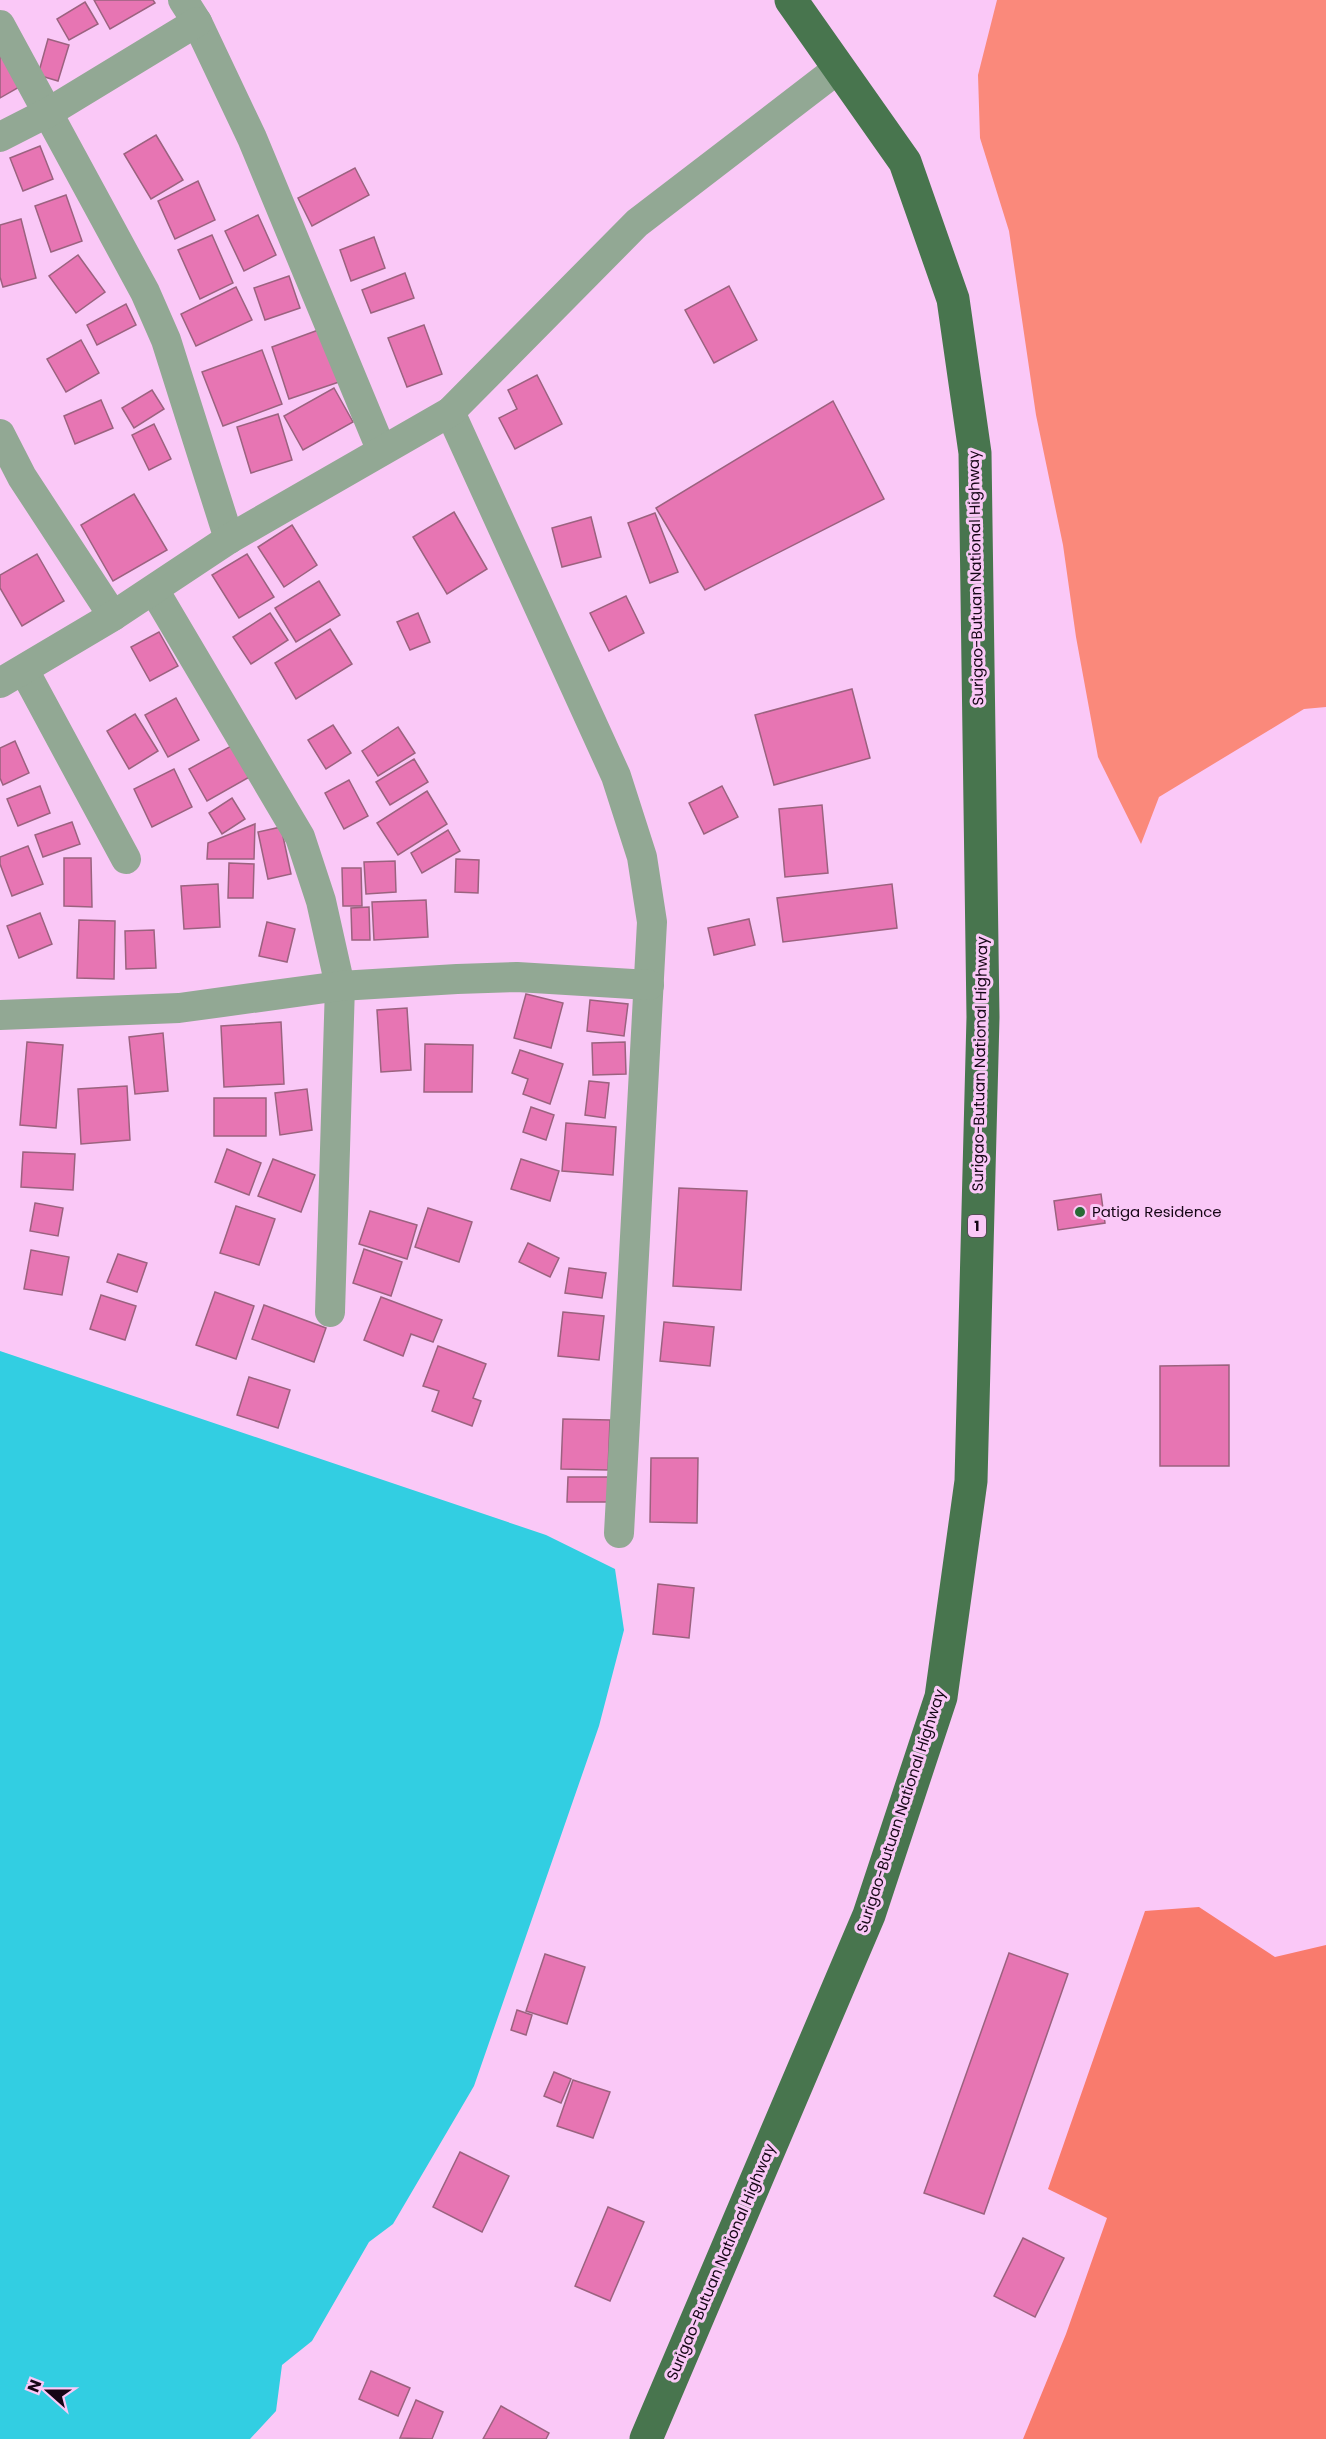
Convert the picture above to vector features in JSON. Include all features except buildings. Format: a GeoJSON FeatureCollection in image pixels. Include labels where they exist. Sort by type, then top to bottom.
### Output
{"type":"FeatureCollection","features":[{"type":"Feature","properties":{"kind":"highway","name":"Surigao-Butuan National Highway"},"geometry":{"type":"LineString","coordinates":[[646,2439],[869,1915],[941,1696],[971,1481],[983,1017],[975,453],[953,298],[905,162],[791,0]]}},
{"type":"Feature","properties":{"kind":"street"},"geometry":{"type":"LineString","coordinates":[[0,136],[49,112],[190,11],[252,138],[381,450]]}},
{"type":"Feature","properties":{"kind":"street"},"geometry":{"type":"LineString","coordinates":[[0,25],[145,292],[166,340],[229,539]]}},
{"type":"Feature","properties":{"kind":"street"},"geometry":{"type":"LineString","coordinates":[[126,859],[12,676],[113,616],[229,539],[450,412],[637,223],[839,68]]}},
{"type":"Feature","properties":{"kind":"street"},"geometry":{"type":"LineString","coordinates":[[450,412],[616,776],[644,868],[652,922],[619,1533]]}},
{"type":"Feature","properties":{"kind":"street"},"geometry":{"type":"LineString","coordinates":[[0,434],[22,477],[113,616]]}},
{"type":"Feature","properties":{"kind":"street"},"geometry":{"type":"LineString","coordinates":[[154,590],[300,837],[321,901],[340,986],[330,1312]]}},
{"type":"Feature","properties":{"kind":"street"},"geometry":{"type":"LineString","coordinates":[[0,1015],[179,1008],[340,986],[457,979],[517,977],[649,985]]}},
{"type":"Feature","properties":{"kind":"shaded area"},"geometry":{"type":"Polygon","coordinates":[[[997,0],[1326,0],[1326,707],[1304,709],[1159,797],[1141,844],[1098,757],[1076,637],[1063,545],[1036,415],[1009,231],[980,138],[978,75],[997,0]]]}},
{"type":"Feature","properties":{"kind":"shaded area"},"geometry":{"type":"Polygon","coordinates":[[[0,1351],[546,1535],[615,1569],[624,1630],[599,1726],[474,2086],[393,2224],[369,2242],[312,2341],[282,2365],[276,2411],[250,2439],[0,2439],[0,1351]]]}},
{"type":"Feature","properties":{"kind":"shaded area"},"geometry":{"type":"Polygon","coordinates":[[[1199,1907],[1275,1957],[1326,1945],[1326,2439],[1023,2439],[1066,2334],[1107,2218],[1048,2189],[1145,1911],[1199,1907]]]}},
{"type":"Feature","properties":{"kind":"place","name":"Patiga Residence"},"geometry":{"type":"Point","coordinates":[1080,1212]}}]}
